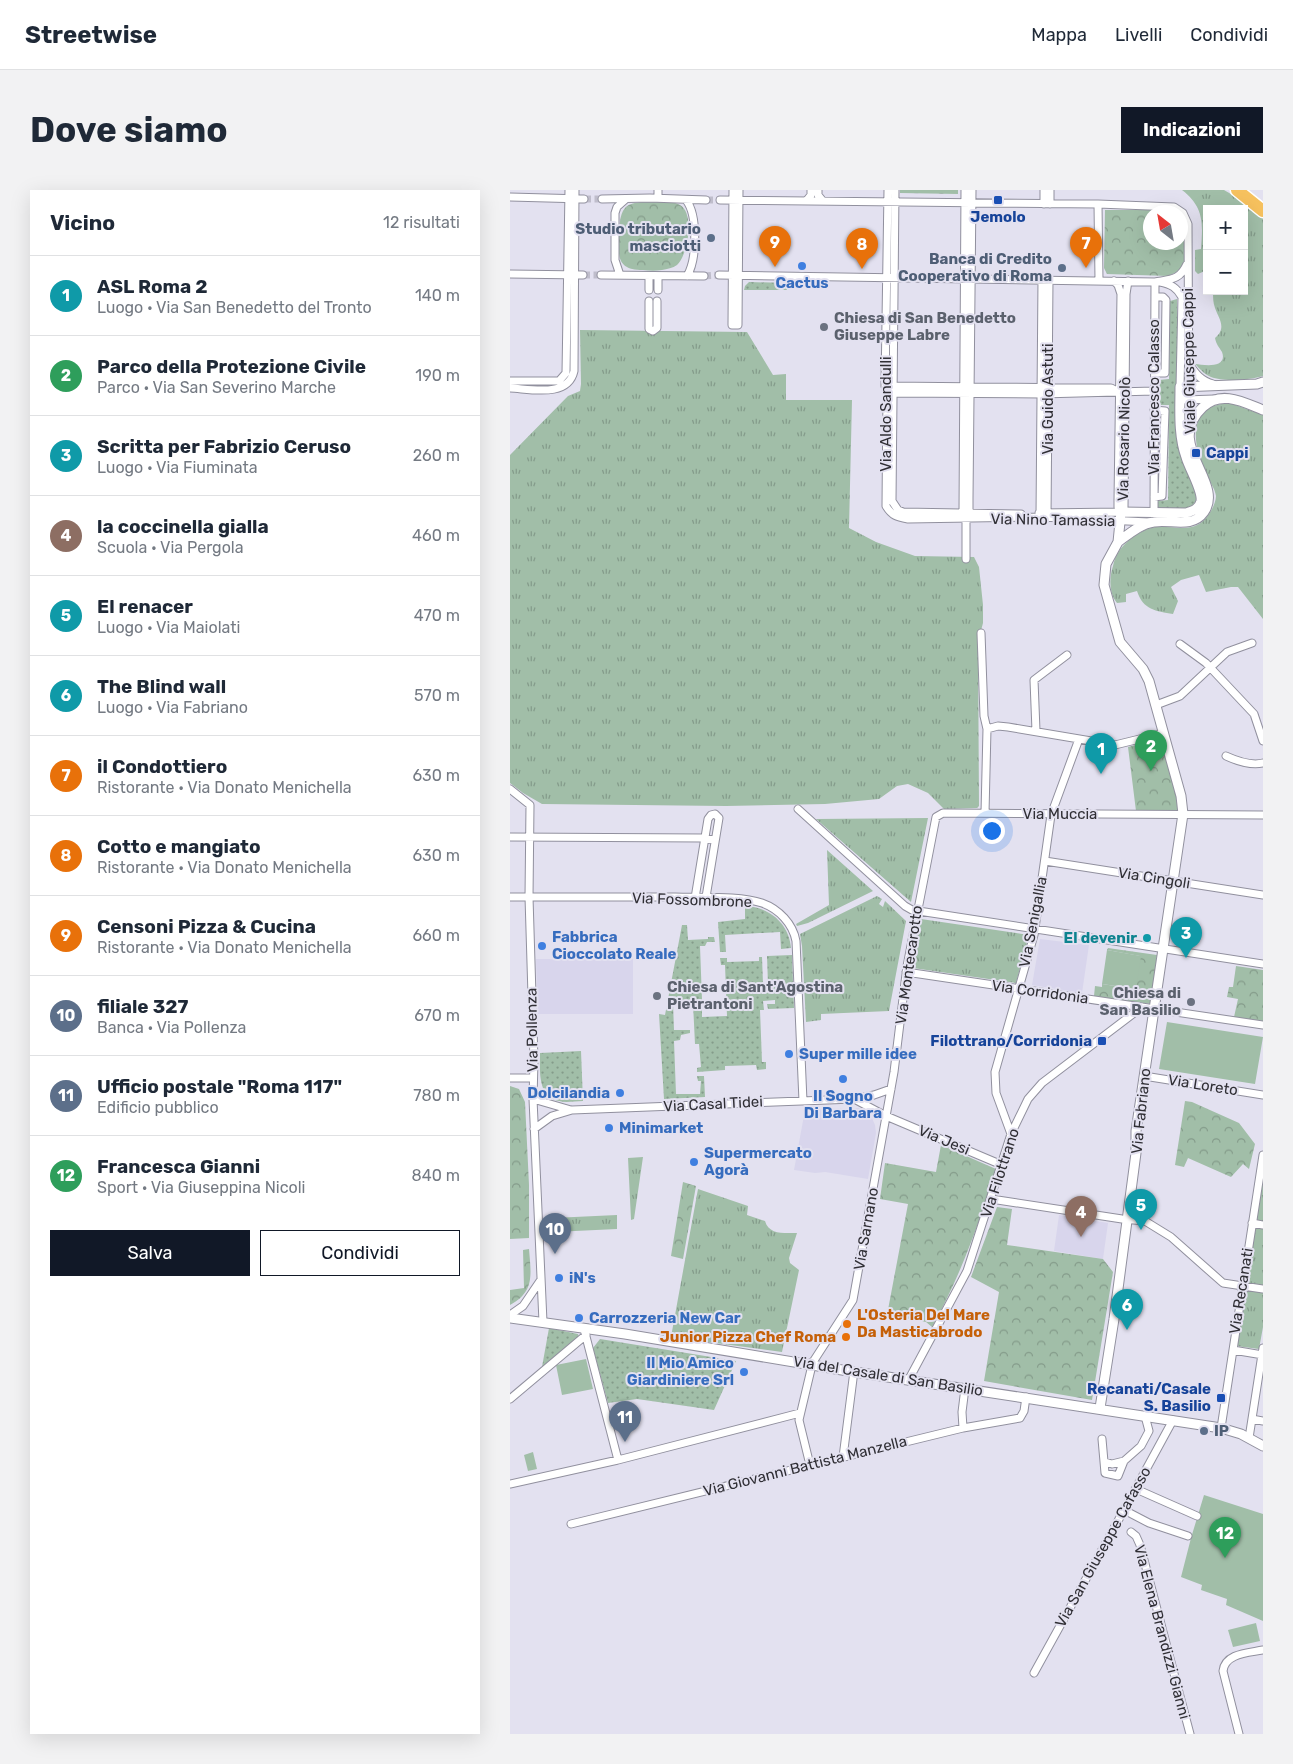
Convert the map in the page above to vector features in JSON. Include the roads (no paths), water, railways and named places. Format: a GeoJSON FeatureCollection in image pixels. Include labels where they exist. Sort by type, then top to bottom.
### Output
{"type":"FeatureCollection","features":[{"type":"Feature","properties":{"kind":"highway"},"geometry":{"type":"LineString","coordinates":[[1237,190],[1263,211]]}},
{"type":"Feature","properties":{"kind":"highway"},"geometry":{"type":"LineString","coordinates":[[1243,190],[1263,201]]}},
{"type":"Feature","properties":{"kind":"street"},"geometry":{"type":"LineString","coordinates":[[510,388],[555,389],[565,381],[571,325],[572,198],[569,190]]}},
{"type":"Feature","properties":{"kind":"street"},"geometry":{"type":"LineString","coordinates":[[572,198],[575,190]]}},
{"type":"Feature","properties":{"kind":"street"},"geometry":{"type":"LineString","coordinates":[[653,195],[658,190]]}},
{"type":"Feature","properties":{"kind":"street"},"geometry":{"type":"LineString","coordinates":[[733,190],[736,200]]}},
{"type":"Feature","properties":{"kind":"street"},"geometry":{"type":"LineString","coordinates":[[735,276],[738,326],[732,325],[736,200],[739,190]]}},
{"type":"Feature","properties":{"kind":"street"},"geometry":{"type":"LineString","coordinates":[[807,200],[812,190]]}},
{"type":"Feature","properties":{"kind":"street"},"geometry":{"type":"LineString","coordinates":[[818,190],[818,196],[822,200]]}},
{"type":"Feature","properties":{"kind":"street","name":"Via Aldo Sandulli"},"geometry":{"type":"LineString","coordinates":[[888,190],[891,202],[886,506],[893,516]]}},
{"type":"Feature","properties":{"kind":"street","name":"Via Aldo Sandulli"},"geometry":{"type":"LineString","coordinates":[[891,202],[895,190]]}},
{"type":"Feature","properties":{"kind":"street"},"geometry":{"type":"LineString","coordinates":[[965,190],[968,203],[966,559]]}},
{"type":"Feature","properties":{"kind":"street"},"geometry":{"type":"LineString","coordinates":[[968,203],[972,190]]}},
{"type":"Feature","properties":{"kind":"street"},"geometry":{"type":"LineString","coordinates":[[1044,190],[1047,204]]}},
{"type":"Feature","properties":{"kind":"street"},"geometry":{"type":"LineString","coordinates":[[1047,204],[1050,190]]}},
{"type":"Feature","properties":{"kind":"street"},"geometry":{"type":"LineString","coordinates":[[602,199],[653,195],[686,200],[706,200]]}},
{"type":"Feature","properties":{"kind":"street"},"geometry":{"type":"LineString","coordinates":[[510,197],[584,199]]}},
{"type":"Feature","properties":{"kind":"street"},"geometry":{"type":"LineString","coordinates":[[620,275],[614,260],[615,213],[617,207],[626,198]]}},
{"type":"Feature","properties":{"kind":"street"},"geometry":{"type":"LineString","coordinates":[[686,200],[694,217],[693,262],[687,276]]}},
{"type":"Feature","properties":{"kind":"street"},"geometry":{"type":"LineString","coordinates":[[720,200],[1098,204],[1098,280]]}},
{"type":"Feature","properties":{"kind":"street","name":"Viale Giuseppe Cappi"},"geometry":{"type":"LineString","coordinates":[[1098,204],[1174,206],[1183,213],[1188,224],[1189,364],[1184,387]]}},
{"type":"Feature","properties":{"kind":"street"},"geometry":{"type":"LineString","coordinates":[[719,275],[1155,282],[1181,275],[1188,261]]}},
{"type":"Feature","properties":{"kind":"street"},"geometry":{"type":"LineString","coordinates":[[510,274],[583,275]]}},
{"type":"Feature","properties":{"kind":"street"},"geometry":{"type":"LineString","coordinates":[[601,275],[704,276]]}},
{"type":"Feature","properties":{"kind":"street"},"geometry":{"type":"LineString","coordinates":[[649,276],[649,290]]}},
{"type":"Feature","properties":{"kind":"street"},"geometry":{"type":"LineString","coordinates":[[658,276],[658,290]]}},
{"type":"Feature","properties":{"kind":"street","name":"Via Guido Astuti"},"geometry":{"type":"LineString","coordinates":[[1043,516],[1045,280]]}},
{"type":"Feature","properties":{"kind":"street","name":"Via Rosario Nicolò"},"geometry":{"type":"LineString","coordinates":[[1114,281],[1120,287],[1121,294],[1122,392]]}},
{"type":"Feature","properties":{"kind":"street","name":"Via Rosario Nicolò"},"geometry":{"type":"LineString","coordinates":[[1121,517],[1118,507],[1128,281]]}},
{"type":"Feature","properties":{"kind":"street","name":"Viale Giuseppe Cappi"},"geometry":{"type":"LineString","coordinates":[[1155,282],[1174,286],[1182,297],[1184,400],[1181,437],[1185,455],[1201,493],[1203,507]]}},
{"type":"Feature","properties":{"kind":"street","name":"Via Francesco Calasso"},"geometry":{"type":"LineString","coordinates":[[1154,517],[1155,282]]}},
{"type":"Feature","properties":{"kind":"street"},"geometry":{"type":"LineString","coordinates":[[1155,297],[1166,300],[1165,373],[1155,373]]}},
{"type":"Feature","properties":{"kind":"street"},"geometry":{"type":"LineString","coordinates":[[649,301],[649,329],[653,331],[657,328],[657,301]]}},
{"type":"Feature","properties":{"kind":"street"},"geometry":{"type":"LineString","coordinates":[[1189,364],[1197,376],[1205,382],[1218,385]]}},
{"type":"Feature","properties":{"kind":"street"},"geometry":{"type":"LineString","coordinates":[[510,381],[565,381]]}},
{"type":"Feature","properties":{"kind":"street"},"geometry":{"type":"LineString","coordinates":[[1184,387],[1257,384],[1263,382]]}},
{"type":"Feature","properties":{"kind":"street"},"geometry":{"type":"LineString","coordinates":[[889,389],[1154,391]]}},
{"type":"Feature","properties":{"kind":"street","name":"Via Aldo Sandulli"},"geometry":{"type":"LineString","coordinates":[[889,389],[892,501],[894,505]]}},
{"type":"Feature","properties":{"kind":"street"},"geometry":{"type":"LineString","coordinates":[[1189,426],[1200,409],[1216,399]]}},
{"type":"Feature","properties":{"kind":"street"},"geometry":{"type":"LineString","coordinates":[[1184,400],[1230,399],[1263,410]]}},
{"type":"Feature","properties":{"kind":"street","name":"Viale Giuseppe Cappi"},"geometry":{"type":"LineString","coordinates":[[1184,400],[1194,458],[1208,488],[1210,497],[1203,507]]}},
{"type":"Feature","properties":{"kind":"street","name":"Via Nino Tamassia"},"geometry":{"type":"LineString","coordinates":[[894,505],[903,512],[966,515],[1154,517],[1190,522],[1199,518],[1203,507]]}},
{"type":"Feature","properties":{"kind":"street","name":"Via Nino Tamassia"},"geometry":{"type":"LineString","coordinates":[[893,516],[908,519],[966,515]]}},
{"type":"Feature","properties":{"kind":"street"},"geometry":{"type":"LineString","coordinates":[[1118,542],[1121,517]]}},
{"type":"Feature","properties":{"kind":"street"},"geometry":{"type":"LineString","coordinates":[[1118,542],[1154,517]]}},
{"type":"Feature","properties":{"kind":"street","name":"Via Fabriano"},"geometry":{"type":"LineString","coordinates":[[1100,1408],[1136,1154],[1136,1131],[1183,814],[1181,796],[1147,675],[1120,642],[1104,586],[1106,564],[1118,542]]}},
{"type":"Feature","properties":{"kind":"street"},"geometry":{"type":"LineString","coordinates":[[981,633],[984,716],[987,729],[985,813]]}},
{"type":"Feature","properties":{"kind":"street"},"geometry":{"type":"LineString","coordinates":[[1156,704],[1180,696],[1230,650],[1252,643]]}},
{"type":"Feature","properties":{"kind":"street"},"geometry":{"type":"LineString","coordinates":[[1180,644],[1210,667],[1254,714],[1263,741]]}},
{"type":"Feature","properties":{"kind":"street"},"geometry":{"type":"LineString","coordinates":[[1036,731],[1034,680],[1067,654]]}},
{"type":"Feature","properties":{"kind":"street"},"geometry":{"type":"LineString","coordinates":[[987,729],[998,726],[1115,745],[1164,733]]}},
{"type":"Feature","properties":{"kind":"street","name":"Via Senigallia"},"geometry":{"type":"LineString","coordinates":[[1012,1134],[999,1103],[994,1077],[1035,929],[1051,815],[1079,739]]}},
{"type":"Feature","properties":{"kind":"street"},"geometry":{"type":"LineString","coordinates":[[1226,756],[1243,762],[1263,763]]}},
{"type":"Feature","properties":{"kind":"street","name":"Via Pollenza"},"geometry":{"type":"LineString","coordinates":[[510,789],[530,805],[529,897],[534,1061],[533,1099],[543,1322]]}},
{"type":"Feature","properties":{"kind":"street"},"geometry":{"type":"LineString","coordinates":[[798,809],[905,906],[916,911],[1263,964]]}},
{"type":"Feature","properties":{"kind":"street","name":"Via Muccia"},"geometry":{"type":"LineString","coordinates":[[938,815],[943,813],[1263,815]]}},
{"type":"Feature","properties":{"kind":"street"},"geometry":{"type":"LineString","coordinates":[[694,898],[709,817],[715,814],[719,818],[706,898]]}},
{"type":"Feature","properties":{"kind":"street","name":"Via Montecarotto"},"geometry":{"type":"LineString","coordinates":[[886,1116],[916,911],[935,818],[938,815]]}},
{"type":"Feature","properties":{"kind":"street"},"geometry":{"type":"LineString","coordinates":[[510,837],[704,838],[715,840]]}},
{"type":"Feature","properties":{"kind":"street","name":"Via Cingoli"},"geometry":{"type":"LineString","coordinates":[[1045,861],[1263,895]]}},
{"type":"Feature","properties":{"kind":"street","name":"Via Fossombrone"},"geometry":{"type":"LineString","coordinates":[[510,897],[706,898],[763,903],[778,911],[794,932],[797,946],[803,1101]]}},
{"type":"Feature","properties":{"kind":"street","name":"Via Corridonia"},"geometry":{"type":"LineString","coordinates":[[906,972],[1263,1025]]}},
{"type":"Feature","properties":{"kind":"street","name":"Via Filottrano"},"geometry":{"type":"LineString","coordinates":[[909,1379],[967,1271],[1012,1134],[1028,1099],[1037,1088],[1142,1007]]}},
{"type":"Feature","properties":{"kind":"street","name":"Via Loreto"},"geometry":{"type":"LineString","coordinates":[[1144,1076],[1263,1095]]}},
{"type":"Feature","properties":{"kind":"street"},"geometry":{"type":"LineString","coordinates":[[510,1078],[533,1078]]}},
{"type":"Feature","properties":{"kind":"street","name":"Via Casal Tidei"},"geometry":{"type":"LineString","coordinates":[[534,1129],[552,1116],[572,1110],[854,1099],[891,1089]]}},
{"type":"Feature","properties":{"kind":"street","name":"Via Casal Tidei"},"geometry":{"type":"LineString","coordinates":[[533,1099],[572,1110]]}},
{"type":"Feature","properties":{"kind":"street"},"geometry":{"type":"LineString","coordinates":[[854,1099],[886,1116]]}},
{"type":"Feature","properties":{"kind":"street","name":"Via Jesi"},"geometry":{"type":"LineString","coordinates":[[886,1116],[1002,1165]]}},
{"type":"Feature","properties":{"kind":"street","name":"Via Sarnano"},"geometry":{"type":"LineString","coordinates":[[800,1412],[804,1404],[811,1365],[815,1354],[853,1300],[886,1116]]}},
{"type":"Feature","properties":{"kind":"street","name":"Via Recanati"},"geometry":{"type":"LineString","coordinates":[[1221,1428],[1263,1158]]}},
{"type":"Feature","properties":{"kind":"street"},"geometry":{"type":"LineString","coordinates":[[991,1199],[1142,1220],[1154,1225],[1171,1237],[1223,1283],[1263,1289]]}},
{"type":"Feature","properties":{"kind":"street"},"geometry":{"type":"LineString","coordinates":[[1252,1223],[1263,1225]]}},
{"type":"Feature","properties":{"kind":"street"},"geometry":{"type":"LineString","coordinates":[[510,1316],[523,1306],[540,1281]]}},
{"type":"Feature","properties":{"kind":"street","name":"Via del Casale di San Basilio"},"geometry":{"type":"LineString","coordinates":[[510,1316],[588,1332],[625,1334],[811,1365],[1221,1428],[1249,1438],[1263,1446]]}},
{"type":"Feature","properties":{"kind":"street"},"geometry":{"type":"LineString","coordinates":[[588,1332],[589,1347],[618,1460]]}},
{"type":"Feature","properties":{"kind":"street"},"geometry":{"type":"LineString","coordinates":[[510,1399],[588,1332]]}},
{"type":"Feature","properties":{"kind":"street"},"geometry":{"type":"LineString","coordinates":[[1233,1350],[1263,1353],[1249,1438]]}},
{"type":"Feature","properties":{"kind":"street"},"geometry":{"type":"LineString","coordinates":[[843,1457],[854,1371]]}},
{"type":"Feature","properties":{"kind":"street"},"geometry":{"type":"LineString","coordinates":[[963,1428],[962,1412],[965,1388]]}},
{"type":"Feature","properties":{"kind":"street","name":"Via Giovanni Battista Manzella"},"geometry":{"type":"LineString","coordinates":[[571,1524],[810,1464],[963,1428],[1020,1418],[1024,1410],[1026,1397]]}},
{"type":"Feature","properties":{"kind":"street"},"geometry":{"type":"LineString","coordinates":[[510,1484],[618,1460],[800,1412],[799,1420],[810,1464]]}},
{"type":"Feature","properties":{"kind":"street"},"geometry":{"type":"LineString","coordinates":[[1102,1439],[1105,1473],[1118,1476],[1124,1461],[1141,1446],[1148,1431],[1145,1416]]}},
{"type":"Feature","properties":{"kind":"street"},"geometry":{"type":"LineString","coordinates":[[1252,1419],[1263,1421]]}},
{"type":"Feature","properties":{"kind":"street","name":"Via San Giuseppe Cafasso"},"geometry":{"type":"LineString","coordinates":[[1034,1673],[1172,1420]]}},
{"type":"Feature","properties":{"kind":"street"},"geometry":{"type":"LineString","coordinates":[[1105,1462],[1112,1464],[1124,1461]]}},
{"type":"Feature","properties":{"kind":"street"},"geometry":{"type":"LineString","coordinates":[[1136,1489],[1197,1516]]}},
{"type":"Feature","properties":{"kind":"street"},"geometry":{"type":"LineString","coordinates":[[1124,1510],[1149,1523],[1188,1536]]}},
{"type":"Feature","properties":{"kind":"street","name":"Via Elena Brandizzi Gianni"},"geometry":{"type":"LineString","coordinates":[[1131,1532],[1136,1536],[1148,1570],[1190,1734]]}},
{"type":"Feature","properties":{"kind":"street"},"geometry":{"type":"LineString","coordinates":[[1239,1734],[1224,1667],[1226,1662],[1233,1657],[1263,1650]]}},
{"type":"Feature","properties":{"kind":"tunnel"},"geometry":{"type":"LineString","coordinates":[[584,199],[602,199]]}},
{"type":"Feature","properties":{"kind":"tunnel"},"geometry":{"type":"LineString","coordinates":[[706,200],[720,200]]}},
{"type":"Feature","properties":{"kind":"tunnel"},"geometry":{"type":"LineString","coordinates":[[583,275],[601,275]]}},
{"type":"Feature","properties":{"kind":"tunnel"},"geometry":{"type":"LineString","coordinates":[[704,276],[719,275]]}},
{"type":"Feature","properties":{"kind":"place","name":"Jemolo"},"geometry":{"type":"Point","coordinates":[998,200]}},
{"type":"Feature","properties":{"kind":"place","name":"Studio tributario masciotti"},"geometry":{"type":"Point","coordinates":[711,238]}},
{"type":"Feature","properties":{"kind":"place","name":"Cactus"},"geometry":{"type":"Point","coordinates":[802,266]}},
{"type":"Feature","properties":{"kind":"place","name":"Censoni Pizza & Cucina"},"geometry":{"type":"Point","coordinates":[775,267]}},
{"type":"Feature","properties":{"kind":"place","name":"Banca di Credito Cooperativo di Roma"},"geometry":{"type":"Point","coordinates":[1062,268]}},
{"type":"Feature","properties":{"kind":"place","name":"il Condottiero"},"geometry":{"type":"Point","coordinates":[1086,268]}},
{"type":"Feature","properties":{"kind":"place","name":"Cotto e mangiato"},"geometry":{"type":"Point","coordinates":[862,269]}},
{"type":"Feature","properties":{"kind":"place","name":"Chiesa di San Benedetto Giuseppe Labre"},"geometry":{"type":"Point","coordinates":[824,327]}},
{"type":"Feature","properties":{"kind":"place","name":"Cappi"},"geometry":{"type":"Point","coordinates":[1196,453]}},
{"type":"Feature","properties":{"kind":"place","name":"Parco della Protezione Civile"},"geometry":{"type":"Point","coordinates":[1151,771]}},
{"type":"Feature","properties":{"kind":"place","name":"ASL Roma 2"},"geometry":{"type":"Point","coordinates":[1101,774]}},
{"type":"Feature","properties":{"kind":"place","name":"El devenir"},"geometry":{"type":"Point","coordinates":[1147,938]}},
{"type":"Feature","properties":{"kind":"place","name":"Fabbrica Cioccolato Reale"},"geometry":{"type":"Point","coordinates":[542,946]}},
{"type":"Feature","properties":{"kind":"place","name":"Scritta per Fabrizio Ceruso"},"geometry":{"type":"Point","coordinates":[1186,958]}},
{"type":"Feature","properties":{"kind":"place","name":"Chiesa di Sant'Agostina Pietrantoni"},"geometry":{"type":"Point","coordinates":[657,996]}},
{"type":"Feature","properties":{"kind":"place","name":"Chiesa di San Basilio"},"geometry":{"type":"Point","coordinates":[1191,1002]}},
{"type":"Feature","properties":{"kind":"place","name":"Filottrano/Corridonia"},"geometry":{"type":"Point","coordinates":[1102,1041]}},
{"type":"Feature","properties":{"kind":"place","name":"Super mille idee"},"geometry":{"type":"Point","coordinates":[789,1054]}},
{"type":"Feature","properties":{"kind":"place","name":"Il Sogno Di Barbara"},"geometry":{"type":"Point","coordinates":[843,1079]}},
{"type":"Feature","properties":{"kind":"place","name":"Dolcilandia"},"geometry":{"type":"Point","coordinates":[620,1093]}},
{"type":"Feature","properties":{"kind":"place","name":"Minimarket"},"geometry":{"type":"Point","coordinates":[609,1128]}},
{"type":"Feature","properties":{"kind":"place","name":"Supermercato Agorà"},"geometry":{"type":"Point","coordinates":[694,1162]}},
{"type":"Feature","properties":{"kind":"place","name":"El renacer"},"geometry":{"type":"Point","coordinates":[1141,1230]}},
{"type":"Feature","properties":{"kind":"place","name":"la coccinella gialla"},"geometry":{"type":"Point","coordinates":[1081,1237]}},
{"type":"Feature","properties":{"kind":"place","name":"filiale 327"},"geometry":{"type":"Point","coordinates":[555,1254]}},
{"type":"Feature","properties":{"kind":"place","name":"iN's"},"geometry":{"type":"Point","coordinates":[559,1278]}},
{"type":"Feature","properties":{"kind":"place","name":"Carrozzeria New Car"},"geometry":{"type":"Point","coordinates":[579,1318]}},
{"type":"Feature","properties":{"kind":"place","name":"L'Osteria Del Mare Da Masticabrodo"},"geometry":{"type":"Point","coordinates":[847,1324]}},
{"type":"Feature","properties":{"kind":"place","name":"The Blind wall"},"geometry":{"type":"Point","coordinates":[1127,1330]}},
{"type":"Feature","properties":{"kind":"place","name":"Junior Pizza Chef Roma"},"geometry":{"type":"Point","coordinates":[846,1337]}},
{"type":"Feature","properties":{"kind":"place","name":"Il Mio Amico Giardiniere Srl"},"geometry":{"type":"Point","coordinates":[744,1372]}},
{"type":"Feature","properties":{"kind":"place","name":"Recanati/Casale S. Basilio"},"geometry":{"type":"Point","coordinates":[1221,1398]}},
{"type":"Feature","properties":{"kind":"place","name":"IP"},"geometry":{"type":"Point","coordinates":[1204,1431]}},
{"type":"Feature","properties":{"kind":"place","name":"Ufficio postale \"Roma 117\""},"geometry":{"type":"Point","coordinates":[625,1442]}},
{"type":"Feature","properties":{"kind":"place","name":"Francesca Gianni"},"geometry":{"type":"Point","coordinates":[1225,1558]}}]}
